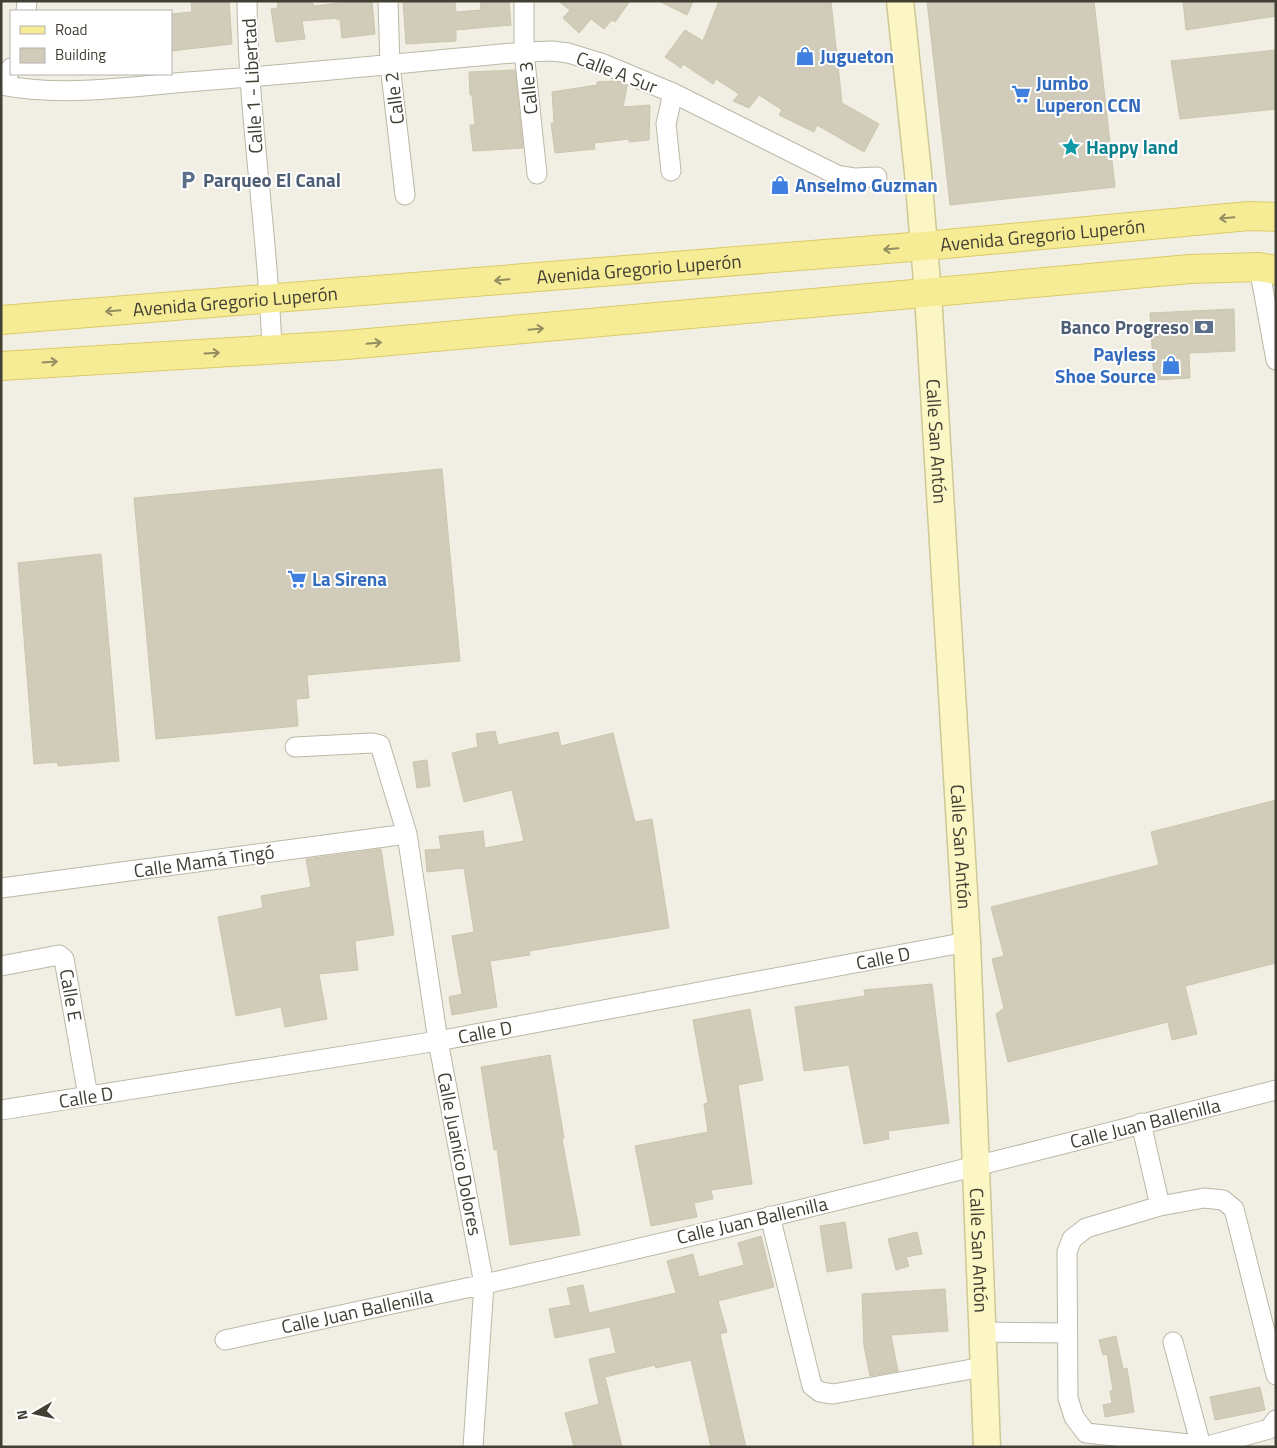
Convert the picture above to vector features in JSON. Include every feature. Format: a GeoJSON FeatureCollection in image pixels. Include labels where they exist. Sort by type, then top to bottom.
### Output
{"type":"FeatureCollection","features":[{"type":"Feature","properties":{"kind":"main road","name":"Avenida Gregorio Luperón"},"geometry":{"type":"LineString","coordinates":[[1,320],[924,246],[1249,216],[1276,217]]}},
{"type":"Feature","properties":{"kind":"main road"},"geometry":{"type":"LineString","coordinates":[[1,366],[272,350],[434,338],[1190,269],[1267,268]]}},
{"type":"Feature","properties":{"kind":"street","name":"Calle 1 - Libertad"},"geometry":{"type":"LineString","coordinates":[[247,1],[249,78],[270,298],[272,350]]}},
{"type":"Feature","properties":{"kind":"street","name":"Calle 2"},"geometry":{"type":"LineString","coordinates":[[388,1],[390,64],[405,195]]}},
{"type":"Feature","properties":{"kind":"street","name":"Calle 3"},"geometry":{"type":"LineString","coordinates":[[524,1],[524,52],[537,174]]}},
{"type":"Feature","properties":{"kind":"street","name":"Calle San Antón"},"geometry":{"type":"LineString","coordinates":[[900,1],[918,173],[928,294],[967,942],[987,1447]]}},
{"type":"Feature","properties":{"kind":"street","name":"Calle A Sur"},"geometry":{"type":"LineString","coordinates":[[2,85],[39,90],[77,90],[249,78],[552,51],[584,57],[673,94],[836,175],[855,178],[877,177]]}},
{"type":"Feature","properties":{"kind":"street"},"geometry":{"type":"LineString","coordinates":[[2,85],[10,70]]}},
{"type":"Feature","properties":{"kind":"street"},"geometry":{"type":"LineString","coordinates":[[671,171],[666,124],[673,94]]}},
{"type":"Feature","properties":{"kind":"street"},"geometry":{"type":"LineString","coordinates":[[1267,268],[1276,360]]}},
{"type":"Feature","properties":{"kind":"street","name":"Calle Juanico Dolores"},"geometry":{"type":"LineString","coordinates":[[295,748],[380,745],[407,834],[438,1041],[484,1284],[473,1447]]}},
{"type":"Feature","properties":{"kind":"street","name":"Calle Mamá Tingó"},"geometry":{"type":"LineString","coordinates":[[1,888],[407,834]]}},
{"type":"Feature","properties":{"kind":"street","name":"Calle D"},"geometry":{"type":"LineString","coordinates":[[1,1110],[438,1041],[967,942]]}},
{"type":"Feature","properties":{"kind":"street","name":"Calle E"},"geometry":{"type":"LineString","coordinates":[[1,966],[59,954],[64,959],[88,1096]]}},
{"type":"Feature","properties":{"kind":"street","name":"Calle Juan Ballenilla"},"geometry":{"type":"LineString","coordinates":[[225,1340],[484,1284],[770,1216],[1276,1090]]}},
{"type":"Feature","properties":{"kind":"street"},"geometry":{"type":"LineString","coordinates":[[1141,1123],[1160,1206]]}},
{"type":"Feature","properties":{"kind":"street"},"geometry":{"type":"LineString","coordinates":[[1276,1376],[1234,1209],[1223,1200],[1204,1198],[1160,1206],[1086,1228],[1072,1238],[1067,1252],[1068,1398],[1074,1417],[1086,1433],[1202,1446],[1269,1429],[1276,1420]]}},
{"type":"Feature","properties":{"kind":"street"},"geometry":{"type":"LineString","coordinates":[[770,1216],[812,1386],[820,1392],[833,1394],[983,1367]]}},
{"type":"Feature","properties":{"kind":"street"},"geometry":{"type":"LineString","coordinates":[[982,1332],[1067,1333]]}},
{"type":"Feature","properties":{"kind":"street"},"geometry":{"type":"LineString","coordinates":[[1173,1342],[1202,1446]]}},
{"type":"Feature","properties":{"kind":"building"},"geometry":{"type":"Polygon","coordinates":[[[191,1],[229,1],[232,44],[172,51],[172,14],[192,12],[191,1]]]}},
{"type":"Feature","properties":{"kind":"building"},"geometry":{"type":"Polygon","coordinates":[[[277,1],[312,1],[314,6],[372,1],[375,34],[342,38],[340,19],[337,20],[337,18],[302,21],[305,39],[276,42],[271,9],[278,8],[277,1]]]}},
{"type":"Feature","properties":{"kind":"building"},"geometry":{"type":"Polygon","coordinates":[[[403,1],[455,1],[456,12],[481,10],[480,1],[509,1],[511,25],[456,30],[456,41],[406,44],[403,1]]]}},
{"type":"Feature","properties":{"kind":"building"},"geometry":{"type":"Polygon","coordinates":[[[558,1],[630,1],[615,22],[612,20],[604,29],[591,19],[579,33],[563,18],[570,10],[558,1]]]}},
{"type":"Feature","properties":{"kind":"building"},"geometry":{"type":"Polygon","coordinates":[[[659,1],[693,1],[687,15],[659,1]]]}},
{"type":"Feature","properties":{"kind":"building"},"geometry":{"type":"Polygon","coordinates":[[[719,1],[831,1],[842,103],[879,124],[864,152],[817,125],[814,132],[779,115],[782,110],[759,95],[749,108],[733,101],[739,94],[716,79],[713,84],[683,64],[681,68],[665,57],[685,30],[703,41],[719,1]]]}},
{"type":"Feature","properties":{"kind":"building","name":"Jumbo Luperon CCN"},"geometry":{"type":"Polygon","coordinates":[[[927,1],[1094,1],[1115,187],[950,205],[927,1]]]}},
{"type":"Feature","properties":{"kind":"building"},"geometry":{"type":"Polygon","coordinates":[[[1183,1],[1276,1],[1276,16],[1186,30],[1183,1]]]}},
{"type":"Feature","properties":{"kind":"building"},"geometry":{"type":"Polygon","coordinates":[[[1276,50],[1276,109],[1180,119],[1171,61],[1276,50]]]}},
{"type":"Feature","properties":{"kind":"building"},"geometry":{"type":"Polygon","coordinates":[[[515,70],[523,148],[473,151],[470,125],[475,125],[472,95],[470,95],[469,72],[515,70]]]}},
{"type":"Feature","properties":{"kind":"building"},"geometry":{"type":"Polygon","coordinates":[[[616,81],[627,86],[623,107],[650,105],[649,140],[629,142],[629,139],[594,143],[595,149],[555,153],[551,123],[554,123],[552,92],[597,85],[597,82],[616,81]]]}},
{"type":"Feature","properties":{"kind":"building"},"geometry":{"type":"Polygon","coordinates":[[[1234,309],[1235,351],[1189,353],[1190,378],[1154,380],[1150,313],[1234,309]]]}},
{"type":"Feature","properties":{"kind":"building","name":"La Sirena"},"geometry":{"type":"Polygon","coordinates":[[[442,469],[460,661],[307,675],[309,698],[296,699],[298,726],[156,739],[134,498],[442,469]]]}},
{"type":"Feature","properties":{"kind":"building"},"geometry":{"type":"Polygon","coordinates":[[[101,554],[119,761],[58,766],[57,762],[34,764],[18,563],[101,554]]]}},
{"type":"Feature","properties":{"kind":"building"},"geometry":{"type":"Polygon","coordinates":[[[495,731],[498,745],[558,732],[561,746],[613,733],[635,822],[652,819],[669,928],[529,951],[530,955],[490,961],[497,1007],[452,1015],[449,997],[462,994],[452,936],[474,932],[464,868],[427,872],[425,850],[441,849],[439,836],[483,831],[485,848],[524,841],[512,790],[464,802],[452,753],[478,747],[476,734],[495,731]]]}},
{"type":"Feature","properties":{"kind":"building"},"geometry":{"type":"Polygon","coordinates":[[[427,760],[430,786],[417,788],[413,762],[427,760]]]}},
{"type":"Feature","properties":{"kind":"building"},"geometry":{"type":"Polygon","coordinates":[[[1276,800],[1276,963],[1185,986],[1197,1034],[1172,1040],[1168,1022],[1008,1062],[996,1014],[1004,1008],[992,959],[1004,956],[991,907],[1159,865],[1151,832],[1276,800]]]}},
{"type":"Feature","properties":{"kind":"building"},"geometry":{"type":"Polygon","coordinates":[[[381,849],[394,935],[355,941],[358,970],[319,974],[327,1019],[285,1027],[281,1007],[236,1016],[218,917],[263,908],[261,896],[311,887],[306,859],[381,849]]]}},
{"type":"Feature","properties":{"kind":"building"},"geometry":{"type":"Polygon","coordinates":[[[932,984],[949,1123],[888,1131],[889,1139],[864,1144],[849,1065],[804,1071],[795,1007],[865,996],[864,990],[932,984]]]}},
{"type":"Feature","properties":{"kind":"building"},"geometry":{"type":"Polygon","coordinates":[[[750,1009],[763,1080],[738,1085],[752,1184],[711,1190],[713,1199],[694,1203],[697,1217],[651,1226],[635,1146],[708,1132],[704,1104],[708,1103],[693,1020],[750,1009]]]}},
{"type":"Feature","properties":{"kind":"building"},"geometry":{"type":"Polygon","coordinates":[[[550,1055],[564,1138],[562,1139],[580,1235],[510,1245],[497,1149],[494,1150],[481,1067],[550,1055]]]}},
{"type":"Feature","properties":{"kind":"building"},"geometry":{"type":"Polygon","coordinates":[[[845,1222],[852,1268],[827,1272],[820,1226],[845,1222]]]}},
{"type":"Feature","properties":{"kind":"building"},"geometry":{"type":"Polygon","coordinates":[[[917,1232],[922,1254],[906,1257],[909,1266],[896,1270],[888,1239],[917,1232]]]}},
{"type":"Feature","properties":{"kind":"building"},"geometry":{"type":"Polygon","coordinates":[[[761,1236],[774,1287],[718,1301],[727,1332],[720,1334],[746,1447],[711,1447],[691,1360],[656,1368],[655,1365],[605,1377],[622,1447],[574,1447],[565,1413],[599,1404],[589,1359],[616,1353],[610,1327],[555,1338],[549,1309],[571,1305],[567,1288],[583,1285],[589,1313],[676,1293],[667,1261],[693,1254],[699,1277],[744,1265],[738,1243],[761,1236]]]}},
{"type":"Feature","properties":{"kind":"building"},"geometry":{"type":"Polygon","coordinates":[[[945,1289],[948,1331],[891,1335],[898,1371],[870,1376],[864,1346],[862,1294],[945,1289]]]}},
{"type":"Feature","properties":{"kind":"building"},"geometry":{"type":"Polygon","coordinates":[[[1116,1336],[1123,1369],[1127,1368],[1134,1412],[1105,1417],[1103,1405],[1112,1403],[1110,1391],[1113,1390],[1107,1354],[1103,1355],[1099,1340],[1116,1336]]]}},
{"type":"Feature","properties":{"kind":"building"},"geometry":{"type":"Polygon","coordinates":[[[1260,1387],[1265,1410],[1215,1420],[1210,1397],[1260,1387]]]}},
{"type":"Feature","properties":{"kind":"place","name":"Jugueton"},"geometry":{"type":"Point","coordinates":[805,56]}},
{"type":"Feature","properties":{"kind":"place","name":"Jumbo Luperon CCN"},"geometry":{"type":"Point","coordinates":[1021,94]}},
{"type":"Feature","properties":{"kind":"place","name":"Happy land"},"geometry":{"type":"Point","coordinates":[1071,147]}},
{"type":"Feature","properties":{"kind":"place","name":"Parqueo El Canal"},"geometry":{"type":"Point","coordinates":[188,180]}},
{"type":"Feature","properties":{"kind":"place","name":"Anselmo Guzman"},"geometry":{"type":"Point","coordinates":[780,185]}},
{"type":"Feature","properties":{"kind":"place","name":"Banco Progreso"},"geometry":{"type":"Point","coordinates":[1204,327]}},
{"type":"Feature","properties":{"kind":"place","name":"Payless Shoe Source"},"geometry":{"type":"Point","coordinates":[1171,365]}},
{"type":"Feature","properties":{"kind":"place","name":"La Sirena"},"geometry":{"type":"Point","coordinates":[297,579]}}]}
